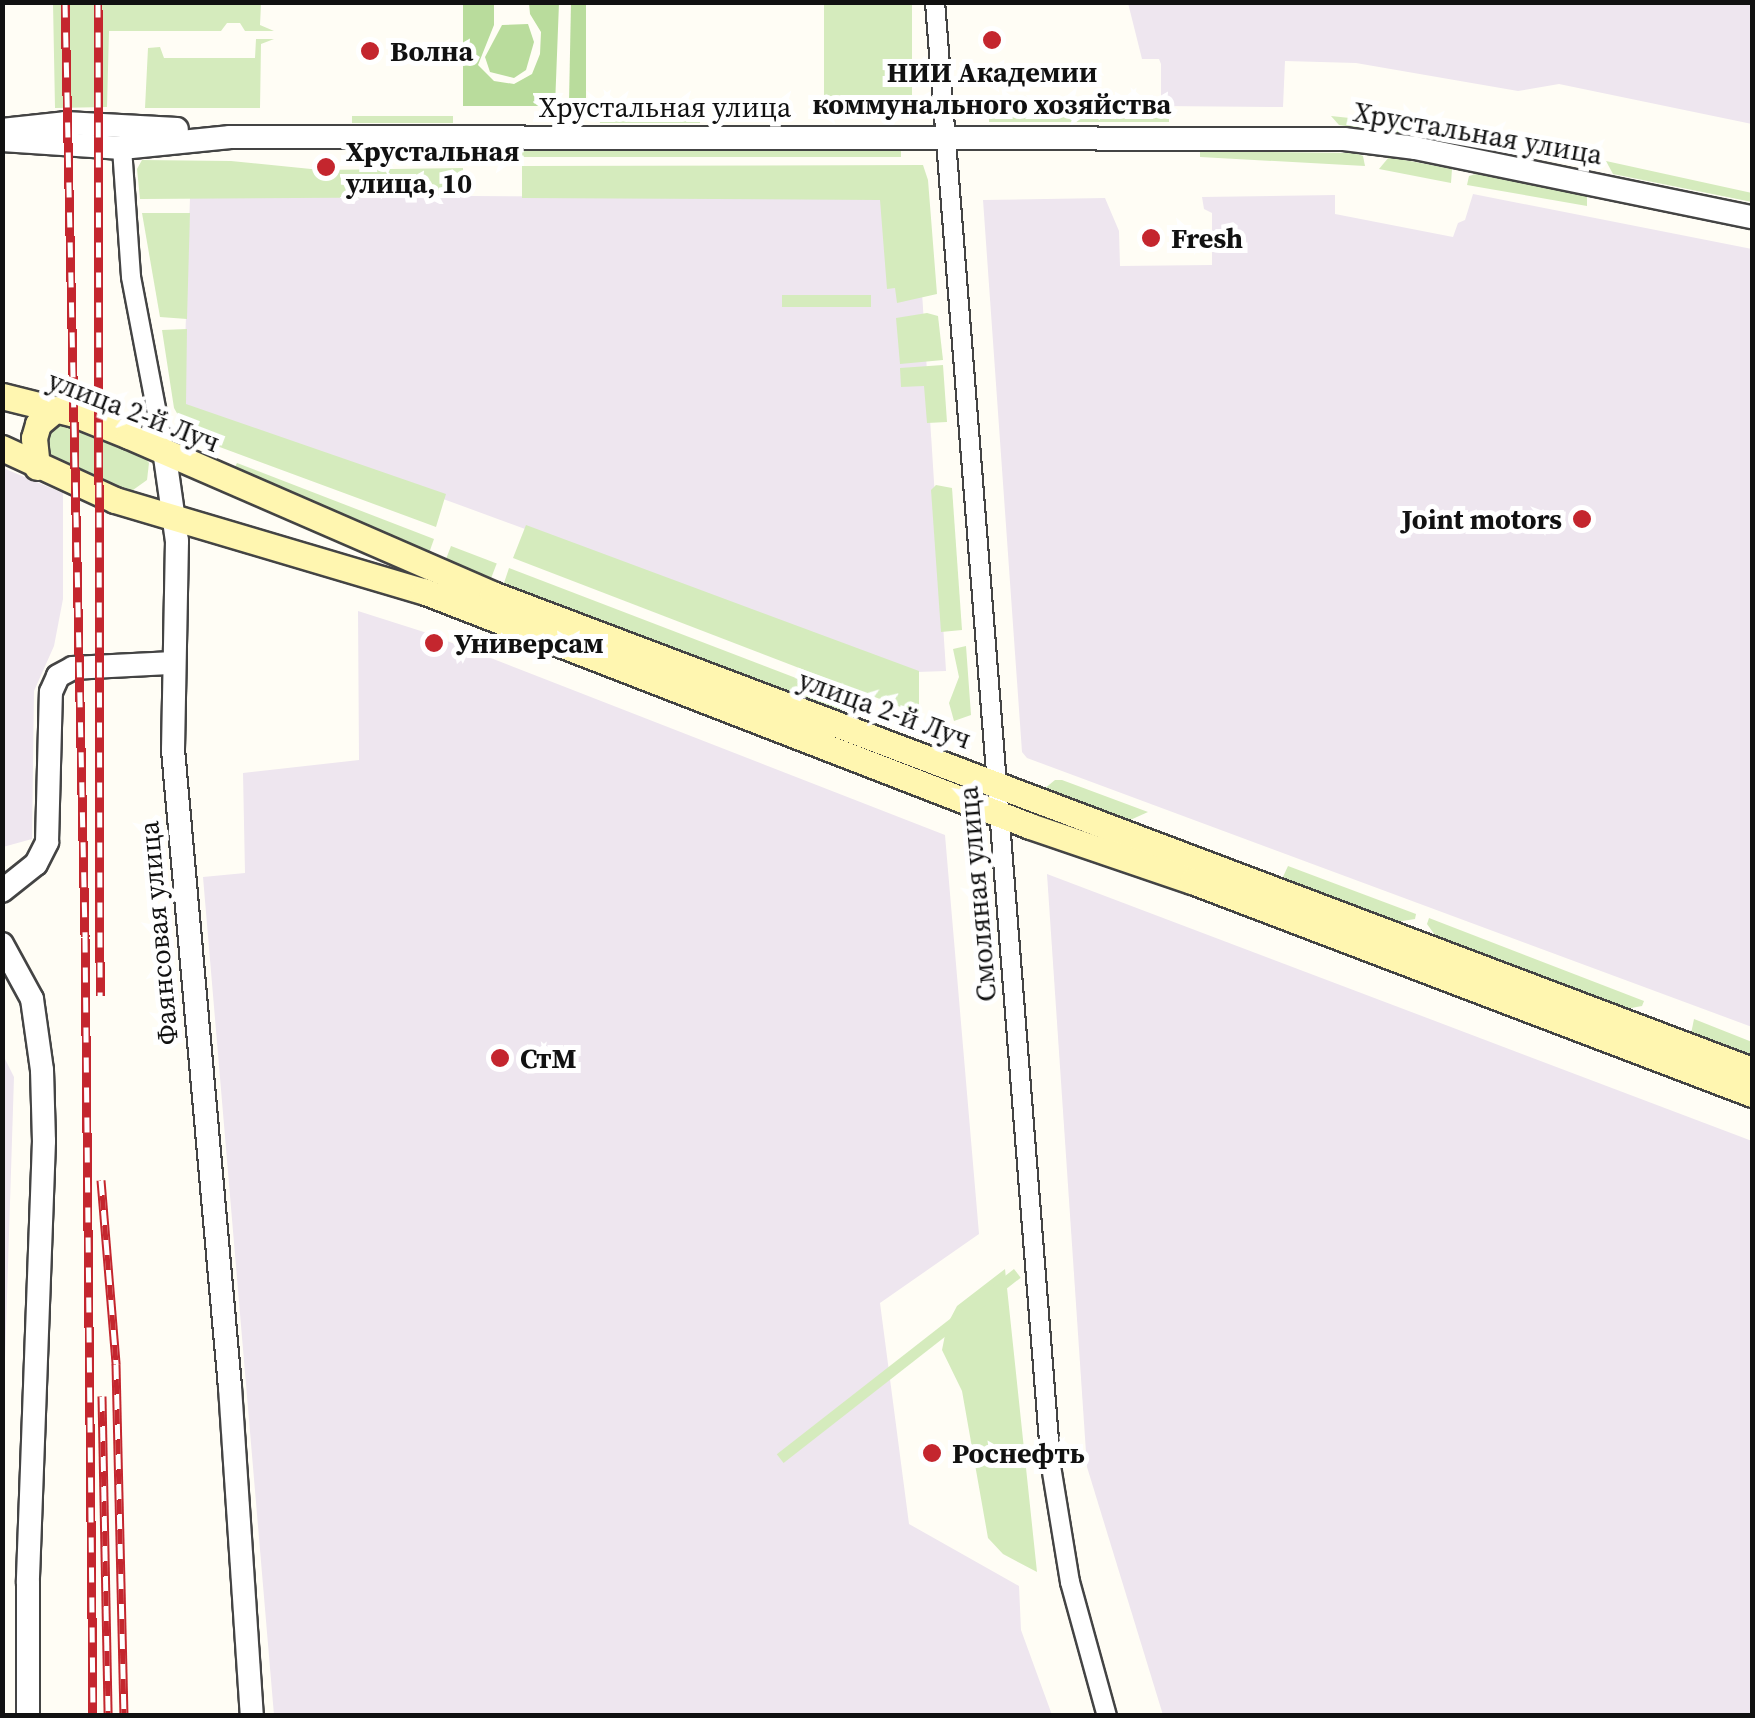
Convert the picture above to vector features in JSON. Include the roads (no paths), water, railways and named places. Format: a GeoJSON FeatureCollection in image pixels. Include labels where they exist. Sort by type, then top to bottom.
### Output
{"type":"FeatureCollection","features":[{"type":"Feature","properties":{"kind":"main road","name":"улица 2-й Луч"},"geometry":{"type":"LineString","coordinates":[[2,396],[56,409],[164,450],[431,570],[1752,1070]]}},
{"type":"Feature","properties":{"kind":"main road"},"geometry":{"type":"LineString","coordinates":[[38,467],[34,438],[38,424],[56,409]]}},
{"type":"Feature","properties":{"kind":"main road","name":"улица 2-й Луч"},"geometry":{"type":"LineString","coordinates":[[2,448],[115,500],[423,591],[1752,1094]]}},
{"type":"Feature","properties":{"kind":"street","name":"Смоляная улица"},"geometry":{"type":"LineString","coordinates":[[935,2],[1053,1481],[1073,1598],[1107,1716]]}},
{"type":"Feature","properties":{"kind":"street","name":"Хрустальная улица"},"geometry":{"type":"LineString","coordinates":[[2,130],[26,124],[84,123],[199,130],[230,136]]}},
{"type":"Feature","properties":{"kind":"street","name":"Хрустальная улица"},"geometry":{"type":"LineString","coordinates":[[2,140],[122,148],[230,136],[1344,139],[1432,151],[1752,217]]}},
{"type":"Feature","properties":{"kind":"street","name":"Фаянсовая улица"},"geometry":{"type":"LineString","coordinates":[[122,148],[131,277],[174,516],[176,787],[230,1387],[252,1716]]}},
{"type":"Feature","properties":{"kind":"street"},"geometry":{"type":"LineString","coordinates":[[2,891],[36,864],[47,842],[51,692],[58,676],[72,668],[173,663]]}},
{"type":"Feature","properties":{"kind":"street"},"geometry":{"type":"LineString","coordinates":[[2,944],[32,999],[42,1070],[28,1716]]}},
{"type":"Feature","properties":{"kind":"railway"},"geometry":{"type":"LineString","coordinates":[[65,2],[85,937],[93,1716]]}},
{"type":"Feature","properties":{"kind":"railway"},"geometry":{"type":"LineString","coordinates":[[98,2],[100,996]]}},
{"type":"Feature","properties":{"kind":"railway"},"geometry":{"type":"LineString","coordinates":[[101,1180],[116,1364],[124,1716]]}},
{"type":"Feature","properties":{"kind":"railway"},"geometry":{"type":"LineString","coordinates":[[102,1396],[108,1716]]}},
{"type":"Feature","properties":{"kind":"place","name":"НИИ Академии коммунального хозяйства"},"geometry":{"type":"Point","coordinates":[992,40]}},
{"type":"Feature","properties":{"kind":"place","name":"Волна"},"geometry":{"type":"Point","coordinates":[370,51]}},
{"type":"Feature","properties":{"kind":"place","name":"Хрустальная улица, 10"},"geometry":{"type":"Point","coordinates":[326,167]}},
{"type":"Feature","properties":{"kind":"place","name":"Fresh"},"geometry":{"type":"Point","coordinates":[1151,238]}},
{"type":"Feature","properties":{"kind":"place","name":"Joint motors"},"geometry":{"type":"Point","coordinates":[1582,519]}},
{"type":"Feature","properties":{"kind":"place","name":"Универсам"},"geometry":{"type":"Point","coordinates":[434,643]}},
{"type":"Feature","properties":{"kind":"place","name":"СтМ"},"geometry":{"type":"Point","coordinates":[500,1058]}},
{"type":"Feature","properties":{"kind":"place","name":"Роснефть"},"geometry":{"type":"Point","coordinates":[932,1453]}}]}
